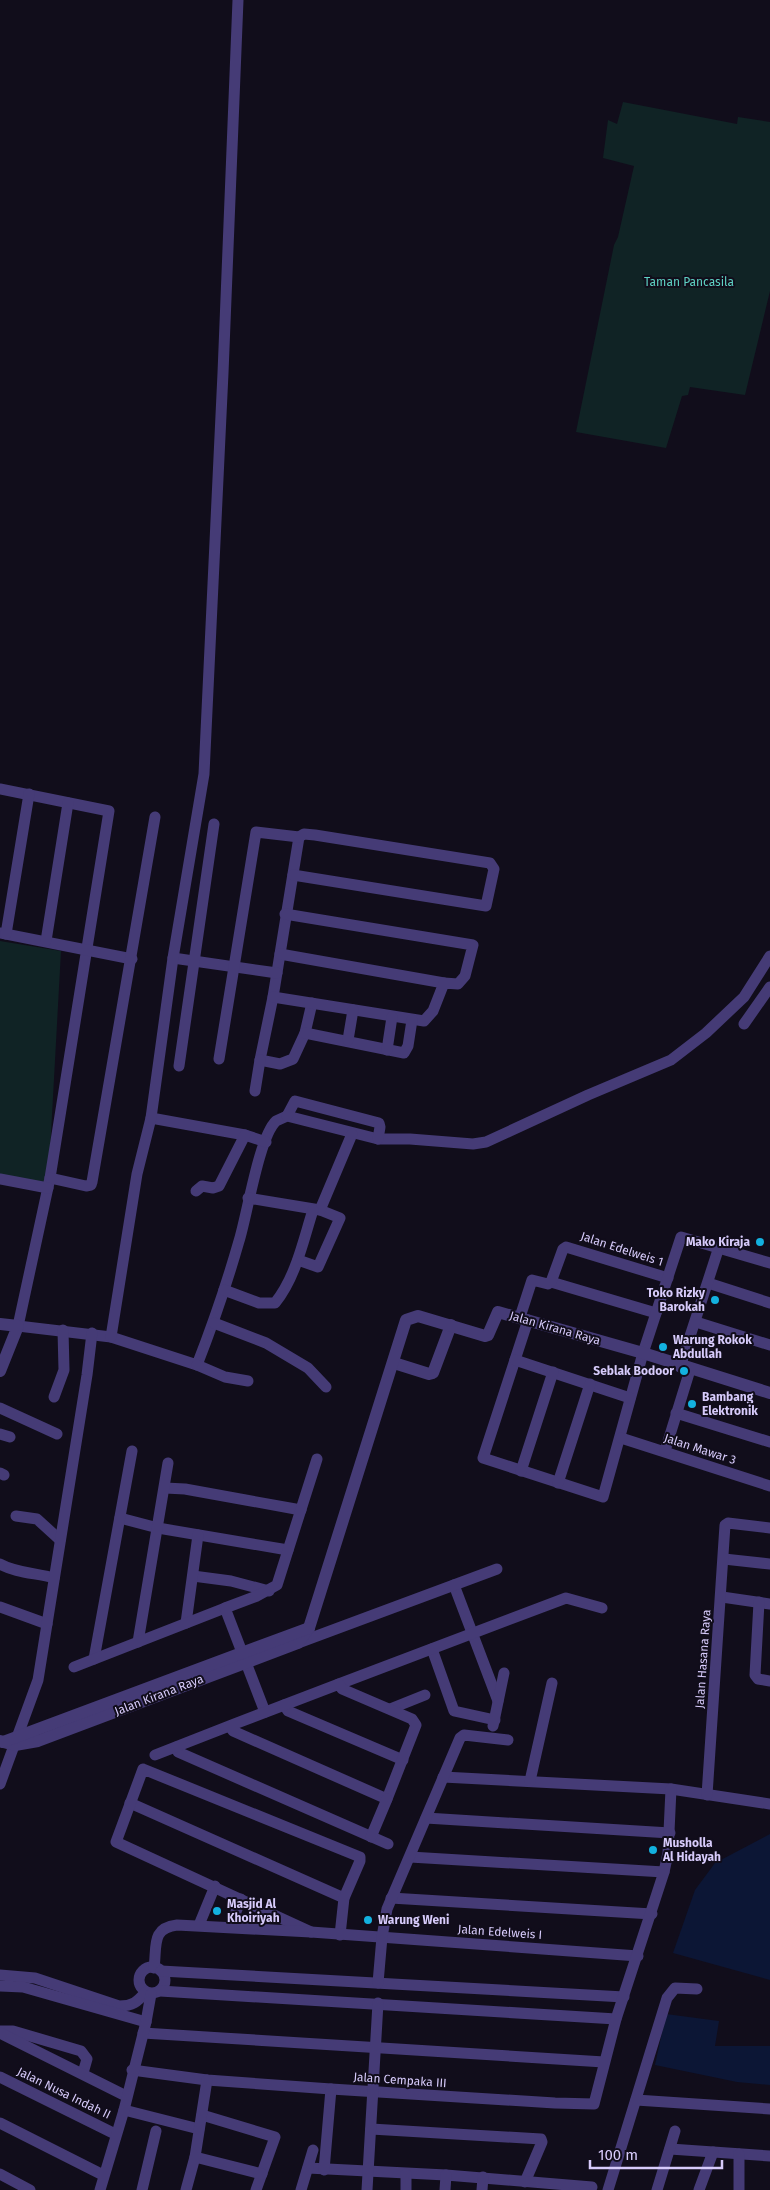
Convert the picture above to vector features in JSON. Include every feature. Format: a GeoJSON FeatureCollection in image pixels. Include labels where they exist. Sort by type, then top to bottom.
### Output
{"type":"FeatureCollection","features":[{"type":"Feature","properties":{"kind":"street"},"geometry":{"type":"LineString","coordinates":[[111,1337],[137,1174],[151,1118],[173,958],[204,774],[223,382],[238,0]]}},
{"type":"Feature","properties":{"kind":"street"},"geometry":{"type":"LineString","coordinates":[[0,789],[109,812],[49,1183],[18,1326],[0,1371]]}},
{"type":"Feature","properties":{"kind":"street"},"geometry":{"type":"LineString","coordinates":[[28,794],[3,934],[132,959]]}},
{"type":"Feature","properties":{"kind":"street"},"geometry":{"type":"LineString","coordinates":[[46,941],[68,803]]}},
{"type":"Feature","properties":{"kind":"street"},"geometry":{"type":"LineString","coordinates":[[0,1179],[86,1186],[92,1182],[132,959],[154,817]]}},
{"type":"Feature","properties":{"kind":"street"},"geometry":{"type":"LineString","coordinates":[[179,1066],[192,962],[214,824]]}},
{"type":"Feature","properties":{"kind":"street"},"geometry":{"type":"LineString","coordinates":[[219,1059],[256,832],[299,837],[304,834],[315,835],[490,863],[494,867],[486,906],[293,875]]}},
{"type":"Feature","properties":{"kind":"street"},"geometry":{"type":"LineString","coordinates":[[255,1092],[273,997],[299,837]]}},
{"type":"Feature","properties":{"kind":"street"},"geometry":{"type":"LineString","coordinates":[[280,954],[458,984],[463,980],[473,945],[285,914]]}},
{"type":"Feature","properties":{"kind":"street"},"geometry":{"type":"LineString","coordinates":[[287,1116],[352,1134],[378,1139],[410,1139],[473,1144],[486,1142],[588,1094],[672,1060],[706,1033],[744,997],[770,956]]}},
{"type":"Feature","properties":{"kind":"street"},"geometry":{"type":"LineString","coordinates":[[173,958],[277,973]]}},
{"type":"Feature","properties":{"kind":"street"},"geometry":{"type":"LineString","coordinates":[[273,997],[312,1002],[422,1022],[427,1019],[438,1002],[444,983]]}},
{"type":"Feature","properties":{"kind":"street"},"geometry":{"type":"LineString","coordinates":[[744,1024],[770,987]]}},
{"type":"Feature","properties":{"kind":"street"},"geometry":{"type":"LineString","coordinates":[[260,1060],[280,1064],[293,1059],[305,1033],[312,1002]]}},
{"type":"Feature","properties":{"kind":"street"},"geometry":{"type":"LineString","coordinates":[[348,1040],[353,1010]]}},
{"type":"Feature","properties":{"kind":"street"},"geometry":{"type":"LineString","coordinates":[[387,1050],[392,1017]]}},
{"type":"Feature","properties":{"kind":"street"},"geometry":{"type":"LineString","coordinates":[[305,1033],[348,1040],[404,1053],[407,1051],[412,1020]]}},
{"type":"Feature","properties":{"kind":"street"},"geometry":{"type":"LineString","coordinates":[[197,1365],[214,1323],[240,1241],[248,1198],[274,1123],[287,1116],[295,1101],[379,1123],[378,1139]]}},
{"type":"Feature","properties":{"kind":"street"},"geometry":{"type":"LineString","coordinates":[[330,1128],[336,1111]]}},
{"type":"Feature","properties":{"kind":"street"},"geometry":{"type":"LineString","coordinates":[[151,1118],[245,1135],[266,1142]]}},
{"type":"Feature","properties":{"kind":"street"},"geometry":{"type":"LineString","coordinates":[[224,1290],[259,1303],[275,1303],[283,1293],[317,1210],[352,1134]]}},
{"type":"Feature","properties":{"kind":"street"},"geometry":{"type":"LineString","coordinates":[[196,1190],[202,1186],[213,1188],[219,1186],[245,1135]]}},
{"type":"Feature","properties":{"kind":"street"},"geometry":{"type":"LineString","coordinates":[[248,1198],[317,1210],[340,1218],[318,1267],[298,1260]]}},
{"type":"Feature","properties":{"kind":"street","name":"Jalan Edelweis 1"},"geometry":{"type":"LineString","coordinates":[[558,1483],[604,1496],[643,1353],[682,1237],[719,1248]]}},
{"type":"Feature","properties":{"kind":"street","name":"Jalan Edelweis 1"},"geometry":{"type":"LineString","coordinates":[[551,1282],[563,1248],[568,1247],[668,1278]]}},
{"type":"Feature","properties":{"kind":"street"},"geometry":{"type":"LineString","coordinates":[[664,1452],[676,1413],[696,1322],[719,1248],[770,1262]]}},
{"type":"Feature","properties":{"kind":"street"},"geometry":{"type":"LineString","coordinates":[[590,1384],[558,1483],[483,1457],[515,1360],[532,1280],[548,1284],[551,1282],[656,1313]]}},
{"type":"Feature","properties":{"kind":"street"},"geometry":{"type":"LineString","coordinates":[[708,1283],[770,1303]]}},
{"type":"Feature","properties":{"kind":"street","name":"Jalan Kirana Raya"},"geometry":{"type":"LineString","coordinates":[[451,1325],[485,1336],[488,1335],[496,1312],[524,1318],[643,1353],[685,1368],[770,1393]]}},
{"type":"Feature","properties":{"kind":"street"},"geometry":{"type":"LineString","coordinates":[[298,1643],[309,1628],[406,1320],[412,1316],[418,1316],[451,1325],[433,1373],[429,1374],[394,1363]]}},
{"type":"Feature","properties":{"kind":"street"},"geometry":{"type":"LineString","coordinates":[[696,1322],[770,1345]]}},
{"type":"Feature","properties":{"kind":"street"},"geometry":{"type":"LineString","coordinates":[[214,1323],[266,1343],[308,1368],[326,1387]]}},
{"type":"Feature","properties":{"kind":"street"},"geometry":{"type":"LineString","coordinates":[[0,1324],[92,1333],[111,1337],[197,1365],[225,1378],[248,1381]]}},
{"type":"Feature","properties":{"kind":"street"},"geometry":{"type":"LineString","coordinates":[[54,1397],[64,1370],[64,1330]]}},
{"type":"Feature","properties":{"kind":"street"},"geometry":{"type":"LineString","coordinates":[[0,1784],[9,1741],[38,1680],[92,1333]]}},
{"type":"Feature","properties":{"kind":"street"},"geometry":{"type":"LineString","coordinates":[[515,1360],[630,1398]]}},
{"type":"Feature","properties":{"kind":"street"},"geometry":{"type":"LineString","coordinates":[[521,1471],[553,1372]]}},
{"type":"Feature","properties":{"kind":"street"},"geometry":{"type":"LineString","coordinates":[[0,1408],[57,1434]]}},
{"type":"Feature","properties":{"kind":"street"},"geometry":{"type":"LineString","coordinates":[[676,1413],[770,1442]]}},
{"type":"Feature","properties":{"kind":"street","name":"Jalan Mawar 3"},"geometry":{"type":"LineString","coordinates":[[621,1438],[770,1486]]}},
{"type":"Feature","properties":{"kind":"street"},"geometry":{"type":"LineString","coordinates":[[94,1659],[132,1451]]}},
{"type":"Feature","properties":{"kind":"street"},"geometry":{"type":"LineString","coordinates":[[74,1667],[269,1591],[279,1583],[317,1459]]}},
{"type":"Feature","properties":{"kind":"street"},"geometry":{"type":"LineString","coordinates":[[138,1642],[168,1463]]}},
{"type":"Feature","properties":{"kind":"street"},"geometry":{"type":"LineString","coordinates":[[165,1488],[301,1510]]}},
{"type":"Feature","properties":{"kind":"street"},"geometry":{"type":"LineString","coordinates":[[16,1516],[37,1519],[60,1540]]}},
{"type":"Feature","properties":{"kind":"street"},"geometry":{"type":"LineString","coordinates":[[120,1518],[158,1528],[288,1550]]}},
{"type":"Feature","properties":{"kind":"street","name":"Jalan Hasana Raya"},"geometry":{"type":"LineString","coordinates":[[707,1795],[722,1598],[725,1525],[728,1523],[770,1528]]}},
{"type":"Feature","properties":{"kind":"street"},"geometry":{"type":"LineString","coordinates":[[186,1623],[198,1534]]}},
{"type":"Feature","properties":{"kind":"street"},"geometry":{"type":"LineString","coordinates":[[724,1559],[770,1564]]}},
{"type":"Feature","properties":{"kind":"street"},"geometry":{"type":"LineString","coordinates":[[0,1564],[11,1570],[37,1573],[54,1578]]}},
{"type":"Feature","properties":{"kind":"street"},"geometry":{"type":"LineString","coordinates":[[298,1643],[497,1569]]}},
{"type":"Feature","properties":{"kind":"street"},"geometry":{"type":"LineString","coordinates":[[193,1576],[269,1591]]}},
{"type":"Feature","properties":{"kind":"street"},"geometry":{"type":"LineString","coordinates":[[454,1585],[498,1701]]}},
{"type":"Feature","properties":{"kind":"street"},"geometry":{"type":"LineString","coordinates":[[155,1755],[566,1598],[602,1608]]}},
{"type":"Feature","properties":{"kind":"street"},"geometry":{"type":"LineString","coordinates":[[722,1598],[764,1603],[755,1675],[758,1679],[770,1681]]}},
{"type":"Feature","properties":{"kind":"street"},"geometry":{"type":"LineString","coordinates":[[0,1607],[47,1624]]}},
{"type":"Feature","properties":{"kind":"street"},"geometry":{"type":"LineString","coordinates":[[225,1608],[265,1712]]}},
{"type":"Feature","properties":{"kind":"street","name":"Jalan Kirana Raya"},"geometry":{"type":"LineString","coordinates":[[9,1741],[38,1741],[245,1657],[309,1628]]}},
{"type":"Feature","properties":{"kind":"street","name":"Jalan Kirana Raya"},"geometry":{"type":"LineString","coordinates":[[245,1657],[298,1643]]}},
{"type":"Feature","properties":{"kind":"street"},"geometry":{"type":"LineString","coordinates":[[432,1649],[454,1711],[494,1724],[504,1674]]}},
{"type":"Feature","properties":{"kind":"street"},"geometry":{"type":"LineString","coordinates":[[530,1781],[552,1683]]}},
{"type":"Feature","properties":{"kind":"street"},"geometry":{"type":"LineString","coordinates":[[339,1684],[342,1689],[412,1719]]}},
{"type":"Feature","properties":{"kind":"street"},"geometry":{"type":"LineString","coordinates":[[390,1710],[425,1695]]}},
{"type":"Feature","properties":{"kind":"street"},"geometry":{"type":"LineString","coordinates":[[371,1837],[416,1728],[405,1703]]}},
{"type":"Feature","properties":{"kind":"street"},"geometry":{"type":"LineString","coordinates":[[284,1705],[288,1711],[403,1760]]}},
{"type":"Feature","properties":{"kind":"street"},"geometry":{"type":"LineString","coordinates":[[230,1726],[233,1732],[387,1798]]}},
{"type":"Feature","properties":{"kind":"street"},"geometry":{"type":"LineString","coordinates":[[378,1983],[382,1937],[391,1898],[461,1736],[508,1740]]}},
{"type":"Feature","properties":{"kind":"street"},"geometry":{"type":"LineString","coordinates":[[176,1747],[178,1752],[388,1844]]}},
{"type":"Feature","properties":{"kind":"street"},"geometry":{"type":"LineString","coordinates":[[311,1932],[215,1886],[116,1842],[142,1770],[147,1769],[358,1856],[360,1861],[344,1898],[340,1935]]}},
{"type":"Feature","properties":{"kind":"street"},"geometry":{"type":"LineString","coordinates":[[443,1777],[671,1789],[770,1804]]}},
{"type":"Feature","properties":{"kind":"street"},"geometry":{"type":"LineString","coordinates":[[0,1986],[32,1989],[145,2028],[376,2048],[604,2062],[616,2019],[652,1914],[664,1872],[670,1833],[671,1789]]}},
{"type":"Feature","properties":{"kind":"street"},"geometry":{"type":"LineString","coordinates":[[130,1803],[344,1898]]}},
{"type":"Feature","properties":{"kind":"street"},"geometry":{"type":"LineString","coordinates":[[426,1818],[670,1833]]}},
{"type":"Feature","properties":{"kind":"street"},"geometry":{"type":"LineString","coordinates":[[410,1857],[664,1872]]}},
{"type":"Feature","properties":{"kind":"street"},"geometry":{"type":"LineString","coordinates":[[200,1925],[215,1886]]}},
{"type":"Feature","properties":{"kind":"street"},"geometry":{"type":"LineString","coordinates":[[391,1898],[652,1914]]}},
{"type":"Feature","properties":{"kind":"street"},"geometry":{"type":"LineString","coordinates":[[230,1927],[241,1899]]}},
{"type":"Feature","properties":{"kind":"street","name":"Jalan Edelweis I"},"geometry":{"type":"LineString","coordinates":[[157,1969],[161,1929],[171,1926],[200,1925],[638,1956]]}},
{"type":"Feature","properties":{"kind":"street"},"geometry":{"type":"LineString","coordinates":[[616,2019],[378,2003],[152,1992],[140,1987],[139,1976],[147,1968],[624,1997]]}},
{"type":"Feature","properties":{"kind":"street"},"geometry":{"type":"LineString","coordinates":[[0,1975],[35,1978],[119,2006],[129,2006],[165,1983],[157,1969]]}},
{"type":"Feature","properties":{"kind":"street"},"geometry":{"type":"LineString","coordinates":[[378,1983],[370,1988],[368,1993],[373,2002],[378,2003]]}},
{"type":"Feature","properties":{"kind":"street"},"geometry":{"type":"LineString","coordinates":[[608,2190],[667,1998],[675,1988],[697,1988]]}},
{"type":"Feature","properties":{"kind":"street"},"geometry":{"type":"LineString","coordinates":[[100,2190],[115,2134],[124,2110],[132,2070],[145,2028],[152,1992]]}},
{"type":"Feature","properties":{"kind":"street"},"geometry":{"type":"LineString","coordinates":[[368,2190],[378,2003]]}},
{"type":"Feature","properties":{"kind":"street"},"geometry":{"type":"LineString","coordinates":[[0,2032],[13,2030],[81,2051],[87,2059],[83,2073]]}},
{"type":"Feature","properties":{"kind":"street"},"geometry":{"type":"LineString","coordinates":[[0,2032],[126,2096]]}},
{"type":"Feature","properties":{"kind":"street","name":"Jalan Cempaka III"},"geometry":{"type":"LineString","coordinates":[[132,2070],[207,2080],[373,2092],[591,2104],[596,2102],[604,2062]]}},
{"type":"Feature","properties":{"kind":"street","name":"Jalan Nusa Indah II"},"geometry":{"type":"LineString","coordinates":[[0,2077],[115,2134]]}},
{"type":"Feature","properties":{"kind":"street"},"geometry":{"type":"LineString","coordinates":[[186,2190],[195,2157],[207,2080]]}},
{"type":"Feature","properties":{"kind":"street"},"geometry":{"type":"LineString","coordinates":[[324,2170],[331,2089]]}},
{"type":"Feature","properties":{"kind":"street"},"geometry":{"type":"LineString","coordinates":[[636,2100],[770,2108]]}},
{"type":"Feature","properties":{"kind":"street"},"geometry":{"type":"LineString","coordinates":[[124,2110],[199,2129]]}},
{"type":"Feature","properties":{"kind":"street"},"geometry":{"type":"LineString","coordinates":[[202,2115],[274,2136],[256,2190]]}},
{"type":"Feature","properties":{"kind":"street"},"geometry":{"type":"LineString","coordinates":[[0,2123],[104,2175]]}},
{"type":"Feature","properties":{"kind":"street"},"geometry":{"type":"LineString","coordinates":[[371,2129],[541,2139],[542,2142],[525,2182]]}},
{"type":"Feature","properties":{"kind":"street"},"geometry":{"type":"LineString","coordinates":[[142,2190],[156,2132]]}},
{"type":"Feature","properties":{"kind":"street"},"geometry":{"type":"LineString","coordinates":[[657,2190],[675,2132]]}},
{"type":"Feature","properties":{"kind":"street"},"geometry":{"type":"LineString","coordinates":[[670,2149],[770,2156]]}},
{"type":"Feature","properties":{"kind":"street"},"geometry":{"type":"LineString","coordinates":[[301,2190],[314,2150]]}},
{"type":"Feature","properties":{"kind":"street"},"geometry":{"type":"LineString","coordinates":[[699,2190],[713,2152]]}},
{"type":"Feature","properties":{"kind":"street"},"geometry":{"type":"LineString","coordinates":[[739,2154],[739,2190]]}},
{"type":"Feature","properties":{"kind":"street"},"geometry":{"type":"LineString","coordinates":[[195,2157],[262,2174]]}},
{"type":"Feature","properties":{"kind":"street"},"geometry":{"type":"LineString","coordinates":[[308,2168],[483,2177],[567,2188],[592,2187]]}},
{"type":"Feature","properties":{"kind":"street"},"geometry":{"type":"LineString","coordinates":[[0,2174],[30,2190]]}},
{"type":"Feature","properties":{"kind":"street"},"geometry":{"type":"LineString","coordinates":[[406,2174],[406,2190]]}},
{"type":"Feature","properties":{"kind":"street"},"geometry":{"type":"LineString","coordinates":[[445,2190],[446,2175]]}},
{"type":"Feature","properties":{"kind":"street"},"geometry":{"type":"LineString","coordinates":[[482,2190],[483,2177]]}},
{"type":"Feature","properties":{"kind":"green space","name":"Taman Pancasila"},"geometry":{"type":"Polygon","coordinates":[[[623,102],[737,124],[738,117],[770,122],[770,291],[745,395],[690,387],[688,395],[682,396],[666,448],[576,432],[614,245],[618,237],[634,166],[603,158],[608,120],[617,124],[623,102]]]}},
{"type":"Feature","properties":{"kind":"green space"},"geometry":{"type":"Polygon","coordinates":[[[0,941],[61,951],[48,1188],[0,1179],[0,941]]]}},
{"type":"Feature","properties":{"kind":"water"},"geometry":{"type":"Polygon","coordinates":[[[770,1834],[770,1980],[673,1953],[695,1890],[715,1863],[770,1834]]]}},
{"type":"Feature","properties":{"kind":"water"},"geometry":{"type":"Polygon","coordinates":[[[666,2014],[719,2021],[715,2046],[770,2046],[770,2085],[737,2082],[655,2065],[666,2014]]]}},
{"type":"Feature","properties":{"kind":"place","name":"Mako Kiraja"},"geometry":{"type":"Point","coordinates":[760,1242]}},
{"type":"Feature","properties":{"kind":"place","name":"Toko Rizky Barokah"},"geometry":{"type":"Point","coordinates":[715,1300]}},
{"type":"Feature","properties":{"kind":"place","name":"Warung Rokok Abdullah"},"geometry":{"type":"Point","coordinates":[663,1347]}},
{"type":"Feature","properties":{"kind":"place","name":"Seblak Bodoor"},"geometry":{"type":"Point","coordinates":[684,1371]}},
{"type":"Feature","properties":{"kind":"place","name":"Bambang Elektronik"},"geometry":{"type":"Point","coordinates":[692,1404]}},
{"type":"Feature","properties":{"kind":"place","name":"Musholla Al Hidayah"},"geometry":{"type":"Point","coordinates":[653,1850]}},
{"type":"Feature","properties":{"kind":"place","name":"Masjid Al Khoiriyah"},"geometry":{"type":"Point","coordinates":[217,1911]}},
{"type":"Feature","properties":{"kind":"place","name":"Warung Weni"},"geometry":{"type":"Point","coordinates":[368,1920]}}]}
